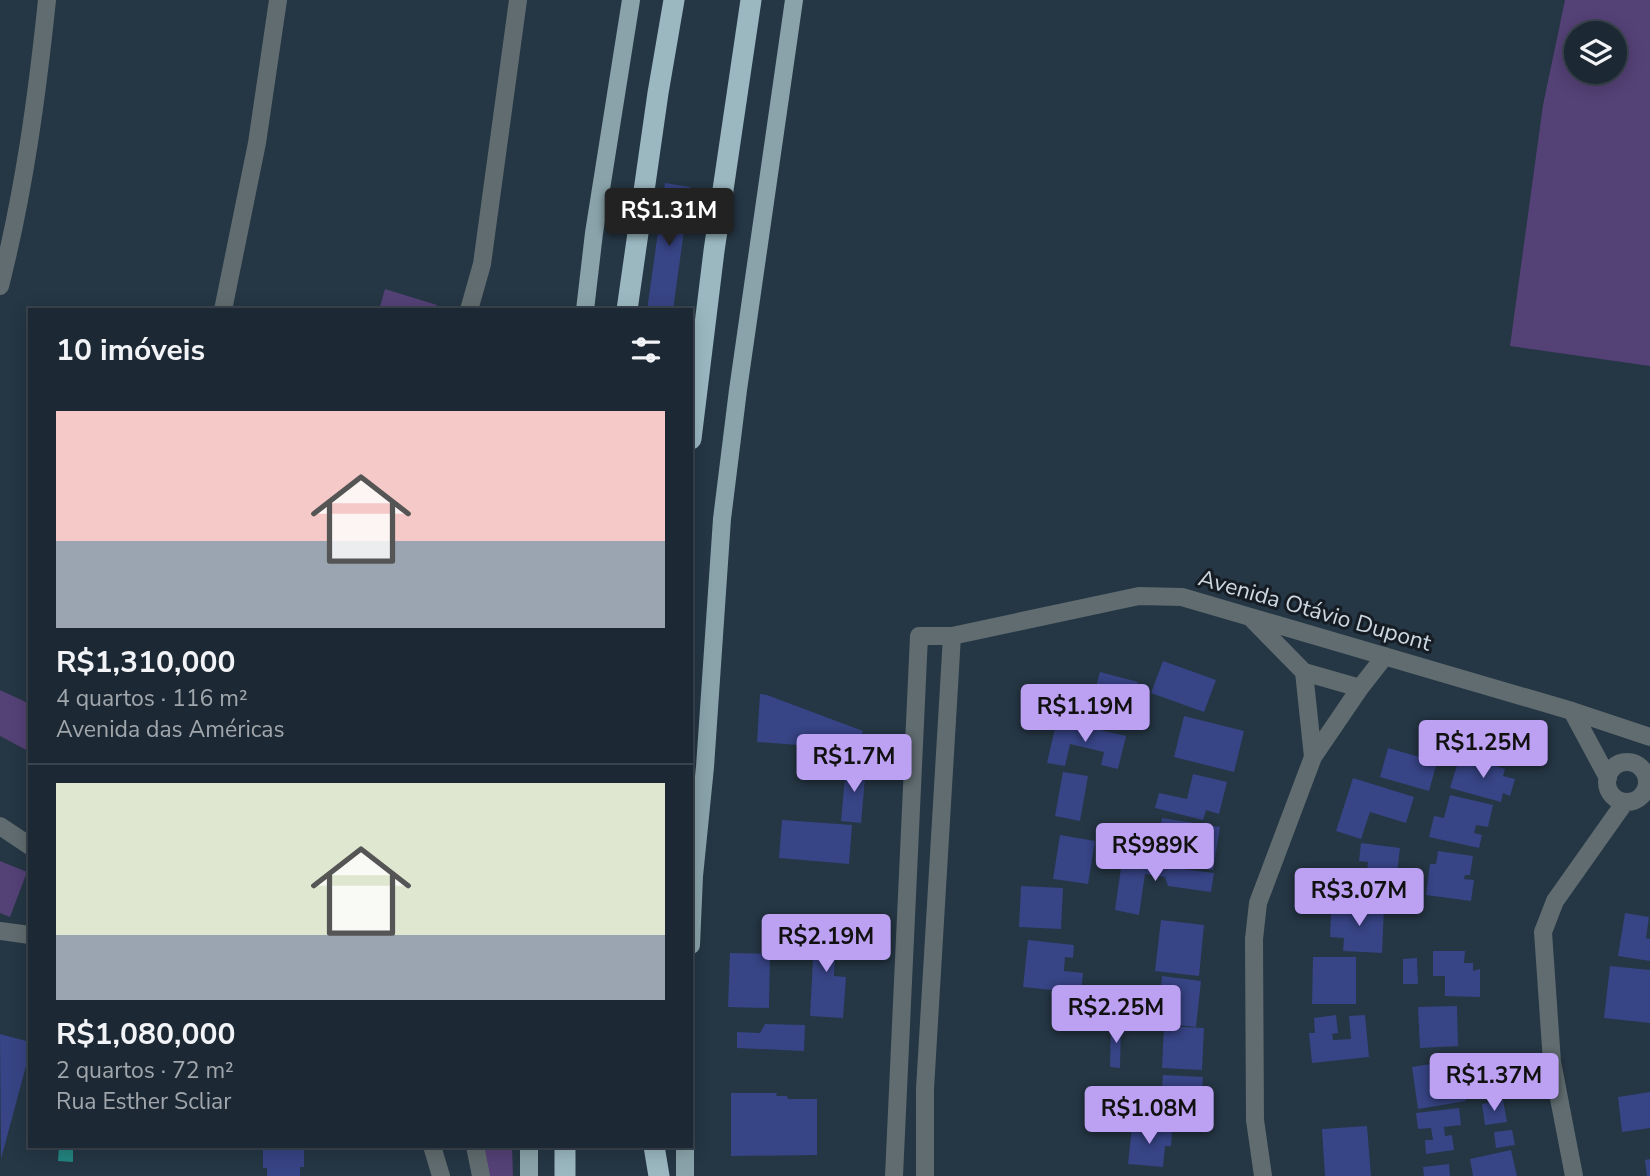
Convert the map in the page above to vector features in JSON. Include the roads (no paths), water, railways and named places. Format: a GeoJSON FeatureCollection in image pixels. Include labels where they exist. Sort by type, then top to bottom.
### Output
{"type":"FeatureCollection","features":[{"type":"Feature","properties":{"kind":"highway"},"geometry":{"type":"LineString","coordinates":[[627,308],[674,0]]}},
{"type":"Feature","properties":{"kind":"highway"},"geometry":{"type":"LineString","coordinates":[[693,423],[714,251],[751,0]]}},
{"type":"Feature","properties":{"kind":"highway"},"geometry":{"type":"LineString","coordinates":[[565,1148],[565,1176]]}},
{"type":"Feature","properties":{"kind":"highway"},"geometry":{"type":"LineString","coordinates":[[644,1148],[644,1176]]}},
{"type":"Feature","properties":{"kind":"highway"},"geometry":{"type":"LineString","coordinates":[[654,1148],[659,1176]]}},
{"type":"Feature","properties":{"kind":"main road"},"geometry":{"type":"LineString","coordinates":[[585,308],[594,233],[631,0]]}},
{"type":"Feature","properties":{"kind":"main road"},"geometry":{"type":"LineString","coordinates":[[693,899],[722,519],[794,0]]}},
{"type":"Feature","properties":{"kind":"main road"},"geometry":{"type":"LineString","coordinates":[[528,1148],[529,1176]]}},
{"type":"Feature","properties":{"kind":"main road"},"geometry":{"type":"LineString","coordinates":[[685,1148],[685,1176]]}},
{"type":"Feature","properties":{"kind":"street"},"geometry":{"type":"LineString","coordinates":[[0,286],[23,178],[47,0]]}},
{"type":"Feature","properties":{"kind":"street"},"geometry":{"type":"LineString","coordinates":[[223,308],[257,143],[278,0]]}},
{"type":"Feature","properties":{"kind":"street"},"geometry":{"type":"LineString","coordinates":[[470,308],[482,264],[517,0]]}},
{"type":"Feature","properties":{"kind":"street","name":"Avenida Otávio Dupont"},"geometry":{"type":"LineString","coordinates":[[898,1091],[919,636],[952,636],[1139,596],[1182,597],[1572,711],[1650,737]]}},
{"type":"Feature","properties":{"kind":"street"},"geometry":{"type":"LineString","coordinates":[[1249,616],[1304,672],[1360,688]]}},
{"type":"Feature","properties":{"kind":"street"},"geometry":{"type":"LineString","coordinates":[[925,1176],[925,1089],[952,636]]}},
{"type":"Feature","properties":{"kind":"street"},"geometry":{"type":"LineString","coordinates":[[1263,1176],[1255,1120],[1255,927],[1258,903],[1313,757],[1385,656]]}},
{"type":"Feature","properties":{"kind":"street"},"geometry":{"type":"LineString","coordinates":[[1304,672],[1313,757]]}},
{"type":"Feature","properties":{"kind":"street"},"geometry":{"type":"LineString","coordinates":[[1572,711],[1608,778],[1610,791],[1618,800],[1625,802],[1642,795],[1648,776],[1640,766],[1627,762],[1615,766],[1608,778]]}},
{"type":"Feature","properties":{"kind":"street"},"geometry":{"type":"LineString","coordinates":[[1574,1176],[1552,1062],[1543,932],[1555,901],[1625,802]]}},
{"type":"Feature","properties":{"kind":"street"},"geometry":{"type":"LineString","coordinates":[[0,826],[27,837]]}},
{"type":"Feature","properties":{"kind":"street"},"geometry":{"type":"LineString","coordinates":[[0,931],[28,935]]}},
{"type":"Feature","properties":{"kind":"street"},"geometry":{"type":"LineString","coordinates":[[894,1176],[898,1091],[925,1089]]}},
{"type":"Feature","properties":{"kind":"street"},"geometry":{"type":"LineString","coordinates":[[433,1148],[441,1176]]}},
{"type":"Feature","properties":{"kind":"street"},"geometry":{"type":"LineString","coordinates":[[475,1148],[481,1176]]}}]}
